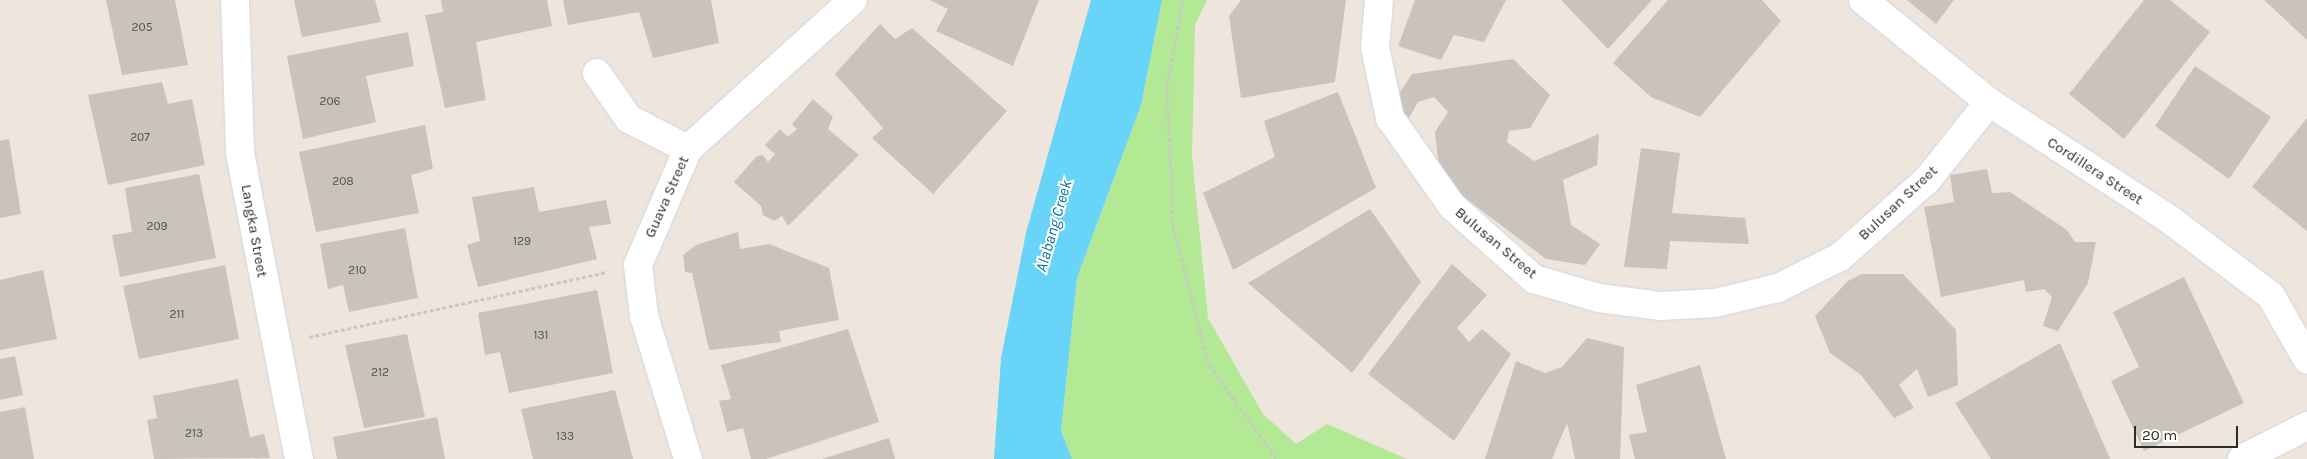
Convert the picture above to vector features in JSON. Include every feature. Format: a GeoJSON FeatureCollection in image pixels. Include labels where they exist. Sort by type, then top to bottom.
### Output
{"type":"FeatureCollection","features":[{"type":"Feature","properties":{"kind":"street","name":"Langka Street"},"geometry":{"type":"LineString","coordinates":[[235,0],[240,153],[274,344],[299,459]]}},
{"type":"Feature","properties":{"kind":"street","name":"Guava Street"},"geometry":{"type":"LineString","coordinates":[[688,459],[644,316],[638,265],[688,149],[852,0]]}},
{"type":"Feature","properties":{"kind":"street","name":"Bulusan Street"},"geometry":{"type":"LineString","coordinates":[[1379,0],[1375,47],[1390,118],[1452,206],[1534,279],[1599,298],[1661,306],[1715,303],[1778,288],[1840,256],[1898,206],[1927,180],[1989,102]]}},
{"type":"Feature","properties":{"kind":"street","name":"Cordillera Street"},"geometry":{"type":"LineString","coordinates":[[1863,0],[1989,102],[2169,219],[2271,296],[2307,359]]}},
{"type":"Feature","properties":{"kind":"street"},"geometry":{"type":"LineString","coordinates":[[598,73],[629,119],[688,149]]}},
{"type":"Feature","properties":{"kind":"street"},"geometry":{"type":"LineString","coordinates":[[2242,459],[2307,426]]}},
{"type":"Feature","properties":{"kind":"path"},"geometry":{"type":"LineString","coordinates":[[1183,0],[1167,86],[1173,226],[1209,365],[1277,459]]}},
{"type":"Feature","properties":{"kind":"path"},"geometry":{"type":"LineString","coordinates":[[274,344],[597,274]]}},
{"type":"Feature","properties":{"kind":"green space"},"geometry":{"type":"Polygon","coordinates":[[[1162,0],[1207,0],[1195,25],[1192,157],[1208,318],[1263,414],[1296,444],[1327,424],[1407,459],[1072,459],[1061,431],[1077,278],[1141,105],[1162,0]]]}},
{"type":"Feature","properties":{"kind":"water","name":"Alabang Creek"},"geometry":{"type":"Polygon","coordinates":[[[1091,0],[1162,0],[1141,105],[1077,278],[1061,431],[1072,459],[994,459],[1001,358],[1026,233],[1091,0]]]}},
{"type":"Feature","properties":{"kind":"building"},"geometry":{"type":"Polygon","coordinates":[[[106,0],[175,0],[188,65],[122,75],[106,0]]]}},
{"type":"Feature","properties":{"kind":"building"},"geometry":{"type":"Polygon","coordinates":[[[294,0],[375,0],[381,22],[302,37],[294,0]]]}},
{"type":"Feature","properties":{"kind":"building"},"geometry":{"type":"Polygon","coordinates":[[[441,0],[547,0],[552,26],[476,42],[486,100],[445,108],[425,15],[443,12],[441,0]]]}},
{"type":"Feature","properties":{"kind":"building"},"geometry":{"type":"Polygon","coordinates":[[[563,0],[711,0],[719,43],[653,58],[639,12],[568,25],[563,0]]]}},
{"type":"Feature","properties":{"kind":"building"},"geometry":{"type":"Polygon","coordinates":[[[930,0],[1039,0],[1013,66],[936,31],[948,9],[930,0]]]}},
{"type":"Feature","properties":{"kind":"building"},"geometry":{"type":"Polygon","coordinates":[[[1241,0],[1346,0],[1335,82],[1241,98],[1229,16],[1241,0]]]}},
{"type":"Feature","properties":{"kind":"building"},"geometry":{"type":"Polygon","coordinates":[[[1415,0],[1506,0],[1484,42],[1454,35],[1441,60],[1398,46],[1415,0]]]}},
{"type":"Feature","properties":{"kind":"building"},"geometry":{"type":"Polygon","coordinates":[[[1561,0],[1652,0],[1608,49],[1561,0]]]}},
{"type":"Feature","properties":{"kind":"building"},"geometry":{"type":"Polygon","coordinates":[[[1668,0],[1762,0],[1781,21],[1700,117],[1651,97],[1613,63],[1668,0]]]}},
{"type":"Feature","properties":{"kind":"building"},"geometry":{"type":"Polygon","coordinates":[[[1907,0],[1954,0],[1936,24],[1907,0]]]}},
{"type":"Feature","properties":{"kind":"building"},"geometry":{"type":"Polygon","coordinates":[[[2144,0],[2170,0],[2210,32],[2124,139],[2069,94],[2144,0]]]}},
{"type":"Feature","properties":{"kind":"building"},"geometry":{"type":"Polygon","coordinates":[[[2264,0],[2307,0],[2307,40],[2264,0]]]}},
{"type":"Feature","properties":{"kind":"building"},"geometry":{"type":"Polygon","coordinates":[[[880,24],[895,39],[912,28],[1007,111],[933,194],[872,138],[883,128],[835,74],[880,24]]]}},
{"type":"Feature","properties":{"kind":"building"},"geometry":{"type":"Polygon","coordinates":[[[408,32],[414,66],[366,76],[376,122],[303,139],[287,56],[408,32]]]}},
{"type":"Feature","properties":{"kind":"building"},"geometry":{"type":"Polygon","coordinates":[[[1513,59],[1550,95],[1530,128],[1509,131],[1507,142],[1534,161],[1599,134],[1597,165],[1563,180],[1571,225],[1600,244],[1585,265],[1546,259],[1440,179],[1435,132],[1448,112],[1434,97],[1418,102],[1409,118],[1394,101],[1412,74],[1513,59]]]}},
{"type":"Feature","properties":{"kind":"building"},"geometry":{"type":"Polygon","coordinates":[[[2195,66],[2271,117],[2229,179],[2155,126],[2195,66]]]}},
{"type":"Feature","properties":{"kind":"building"},"geometry":{"type":"Polygon","coordinates":[[[162,82],[168,104],[192,99],[205,165],[108,185],[88,95],[162,82]]]}},
{"type":"Feature","properties":{"kind":"building"},"geometry":{"type":"Polygon","coordinates":[[[1338,92],[1376,188],[1233,270],[1203,193],[1275,157],[1264,121],[1338,92]]]}},
{"type":"Feature","properties":{"kind":"building"},"geometry":{"type":"Polygon","coordinates":[[[813,99],[833,117],[828,129],[859,155],[788,226],[782,216],[774,221],[763,215],[761,206],[734,182],[757,156],[763,155],[768,162],[775,154],[765,145],[780,129],[788,137],[797,129],[792,124],[813,99]]]}},
{"type":"Feature","properties":{"kind":"building"},"geometry":{"type":"Polygon","coordinates":[[[2307,118],[2307,231],[2252,187],[2307,118]]]}},
{"type":"Feature","properties":{"kind":"building"},"geometry":{"type":"Polygon","coordinates":[[[425,125],[433,169],[411,175],[419,213],[316,232],[299,152],[425,125]]]}},
{"type":"Feature","properties":{"kind":"building"},"geometry":{"type":"Polygon","coordinates":[[[9,139],[21,214],[0,218],[0,141],[9,139]]]}},
{"type":"Feature","properties":{"kind":"building"},"geometry":{"type":"Polygon","coordinates":[[[1641,148],[1680,153],[1672,213],[1745,218],[1749,244],[1670,241],[1667,269],[1624,267],[1641,148]]]}},
{"type":"Feature","properties":{"kind":"building"},"geometry":{"type":"Polygon","coordinates":[[[1987,169],[1992,193],[2010,192],[2067,230],[2075,242],[2096,242],[2088,283],[2058,331],[2043,326],[2052,297],[2044,289],[2026,292],[2024,280],[1941,297],[1924,207],[1954,202],[1950,175],[1987,169]]]}},
{"type":"Feature","properties":{"kind":"building"},"geometry":{"type":"Polygon","coordinates":[[[199,174],[216,258],[120,277],[112,235],[132,232],[125,188],[199,174]]]}},
{"type":"Feature","properties":{"kind":"building"},"geometry":{"type":"Polygon","coordinates":[[[534,187],[539,212],[606,200],[611,224],[589,227],[597,259],[478,287],[467,245],[480,241],[472,197],[534,187]]]}},
{"type":"Feature","properties":{"kind":"building"},"geometry":{"type":"Polygon","coordinates":[[[1370,209],[1421,282],[1352,373],[1248,283],[1370,209]]]}},
{"type":"Feature","properties":{"kind":"building"},"geometry":{"type":"Polygon","coordinates":[[[405,228],[418,298],[349,312],[343,285],[328,289],[320,244],[405,228]]]}},
{"type":"Feature","properties":{"kind":"building"},"geometry":{"type":"Polygon","coordinates":[[[738,232],[740,249],[769,244],[829,268],[839,320],[779,331],[781,342],[709,350],[692,273],[685,272],[683,255],[696,245],[738,232]]]}},
{"type":"Feature","properties":{"kind":"building"},"geometry":{"type":"Polygon","coordinates":[[[1452,264],[1487,295],[1457,328],[1469,342],[1482,329],[1511,354],[1454,441],[1368,374],[1452,264]]]}},
{"type":"Feature","properties":{"kind":"building"},"geometry":{"type":"Polygon","coordinates":[[[225,265],[239,339],[139,359],[123,286],[225,265]]]}},
{"type":"Feature","properties":{"kind":"building"},"geometry":{"type":"Polygon","coordinates":[[[43,270],[57,339],[0,350],[0,280],[43,270]]]}},
{"type":"Feature","properties":{"kind":"building"},"geometry":{"type":"Polygon","coordinates":[[[1862,274],[1903,274],[1956,330],[1958,385],[1928,397],[1917,369],[1899,385],[1914,408],[1894,418],[1861,375],[1830,353],[1815,316],[1848,281],[1862,274]]]}},
{"type":"Feature","properties":{"kind":"building"},"geometry":{"type":"Polygon","coordinates":[[[2184,277],[2244,403],[2144,451],[2111,381],[2139,367],[2113,312],[2184,277]]]}},
{"type":"Feature","properties":{"kind":"building"},"geometry":{"type":"Polygon","coordinates":[[[597,290],[613,373],[509,393],[500,352],[485,355],[478,313],[597,290]]]}},
{"type":"Feature","properties":{"kind":"building"},"geometry":{"type":"Polygon","coordinates":[[[848,329],[879,422],[766,459],[751,459],[743,428],[727,432],[719,401],[731,399],[721,365],[848,329]]]}},
{"type":"Feature","properties":{"kind":"building"},"geometry":{"type":"Polygon","coordinates":[[[407,334],[425,417],[364,428],[345,345],[407,334]]]}},
{"type":"Feature","properties":{"kind":"building"},"geometry":{"type":"Polygon","coordinates":[[[1587,338],[1624,347],[1620,459],[1575,459],[1567,423],[1552,459],[1485,459],[1516,361],[1545,373],[1562,367],[1587,338]]]}},
{"type":"Feature","properties":{"kind":"building"},"geometry":{"type":"Polygon","coordinates":[[[2060,343],[2110,459],[1991,459],[1955,403],[2060,343]]]}},
{"type":"Feature","properties":{"kind":"building"},"geometry":{"type":"Polygon","coordinates":[[[15,356],[23,395],[0,400],[0,359],[15,356]]]}},
{"type":"Feature","properties":{"kind":"building"},"geometry":{"type":"Polygon","coordinates":[[[1700,365],[1726,459],[1635,459],[1629,435],[1647,432],[1636,385],[1700,365]]]}},
{"type":"Feature","properties":{"kind":"building"},"geometry":{"type":"Polygon","coordinates":[[[238,379],[250,437],[264,434],[270,458],[154,459],[147,420],[157,418],[153,396],[238,379]]]}},
{"type":"Feature","properties":{"kind":"building"},"geometry":{"type":"Polygon","coordinates":[[[615,390],[633,459],[533,459],[521,409],[615,390]]]}},
{"type":"Feature","properties":{"kind":"building"},"geometry":{"type":"Polygon","coordinates":[[[25,407],[34,459],[0,459],[0,412],[25,407]]]}},
{"type":"Feature","properties":{"kind":"building"},"geometry":{"type":"Polygon","coordinates":[[[437,417],[445,459],[337,459],[333,437],[437,417]]]}},
{"type":"Feature","properties":{"kind":"building"},"geometry":{"type":"Polygon","coordinates":[[[889,438],[895,459],[822,459],[889,438]]]}}]}
